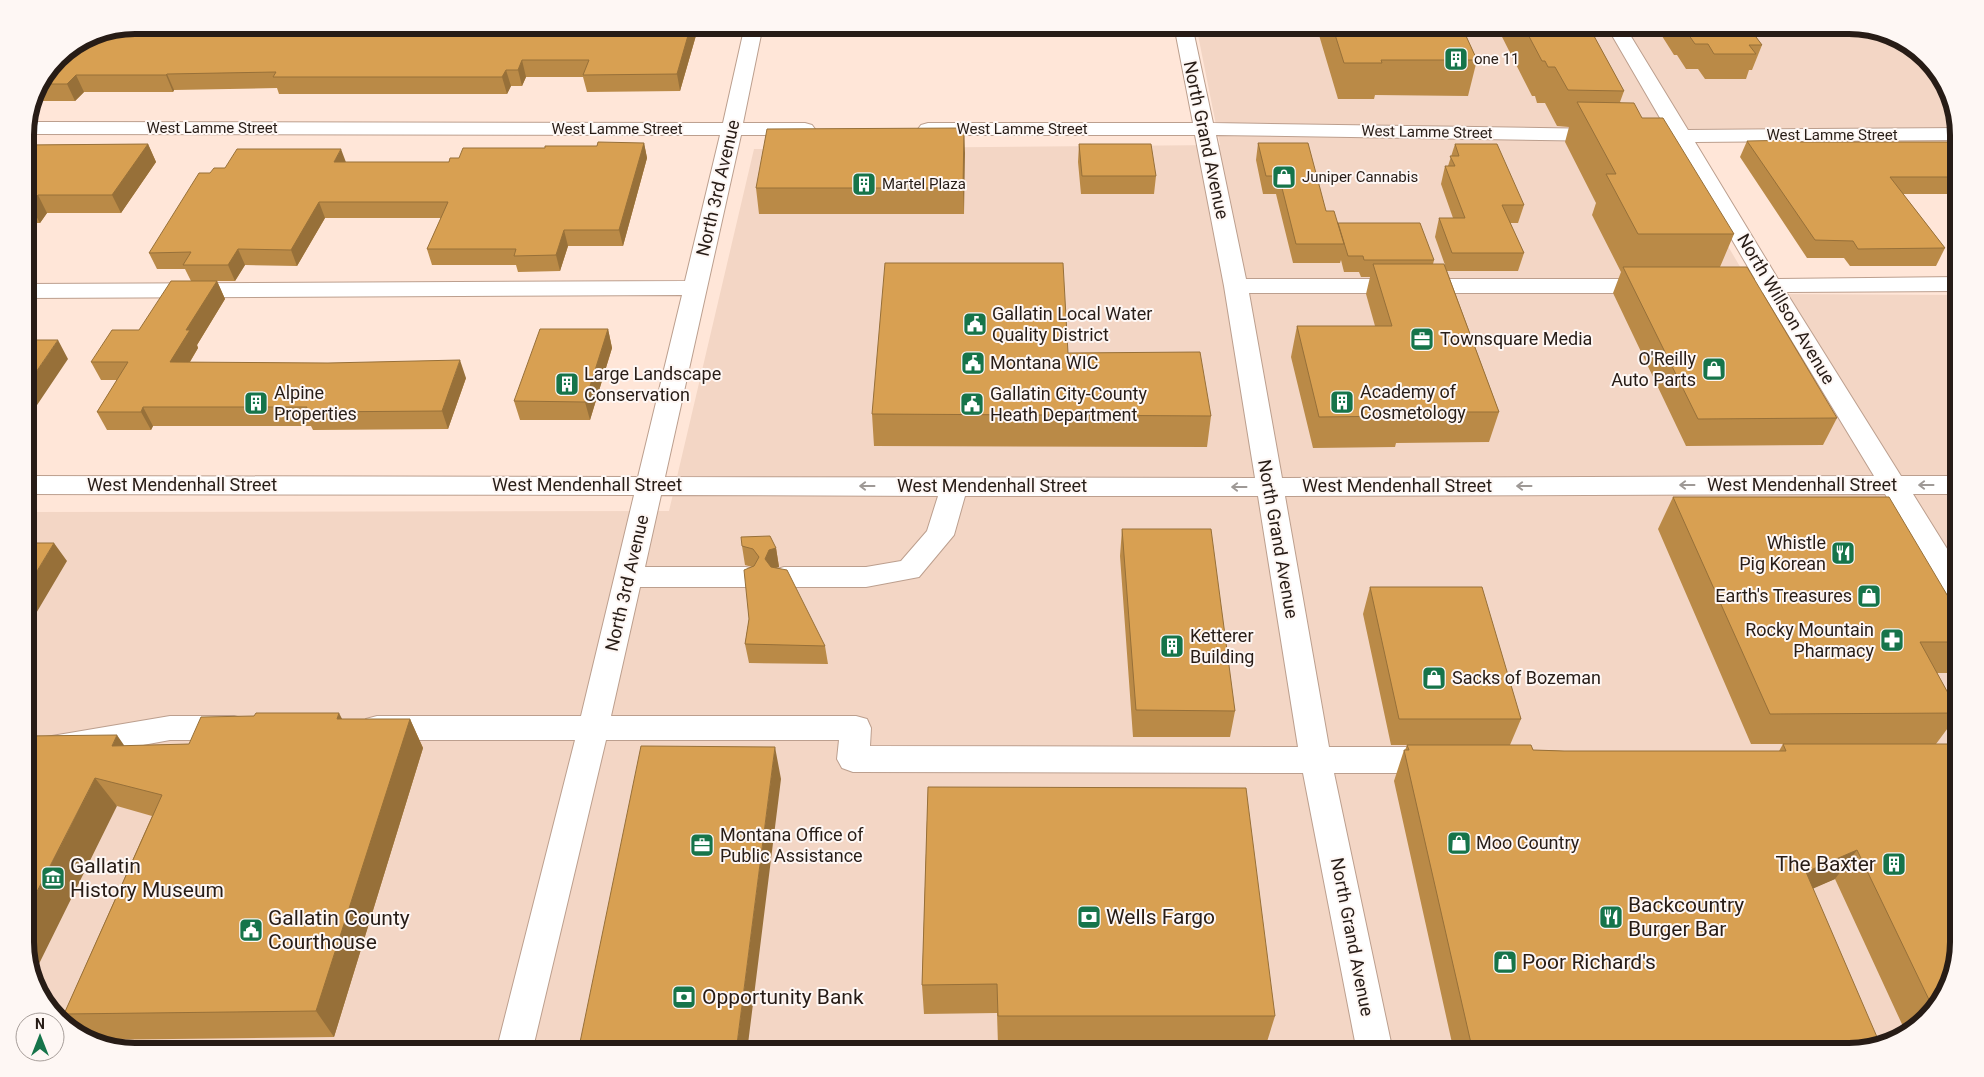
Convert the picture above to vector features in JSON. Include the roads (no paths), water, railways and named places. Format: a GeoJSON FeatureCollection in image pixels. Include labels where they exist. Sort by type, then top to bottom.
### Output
{"type":"FeatureCollection","features":[{"type":"Feature","properties":{"kind":"street","name":"North 3rd Avenue"},"geometry":{"type":"LineString","coordinates":[[516,1043],[593,730],[732,129],[752,34]]}},
{"type":"Feature","properties":{"kind":"street","name":"North Grand Avenue"},"geometry":{"type":"LineString","coordinates":[[1184,34],[1236,286],[1316,760],[1373,1043]]}},
{"type":"Feature","properties":{"kind":"street","name":"North Willson Avenue"},"geometry":{"type":"LineString","coordinates":[[1621,34],[1771,286],[1950,577]]}},
{"type":"Feature","properties":{"kind":"street","name":"West Lamme Street"},"geometry":{"type":"LineString","coordinates":[[34,128],[821,129]]}},
{"type":"Feature","properties":{"kind":"street","name":"West Lamme Street"},"geometry":{"type":"LineString","coordinates":[[909,129],[1205,129],[1681,136],[1950,134]]}},
{"type":"Feature","properties":{"kind":"street"},"geometry":{"type":"LineString","coordinates":[[1701,286],[1950,284]]}},
{"type":"Feature","properties":{"kind":"street"},"geometry":{"type":"LineString","coordinates":[[1236,286],[1671,286]]}},
{"type":"Feature","properties":{"kind":"street"},"geometry":{"type":"LineString","coordinates":[[34,291],[695,288]]}},
{"type":"Feature","properties":{"kind":"street","name":"West Mendenhall Street"},"geometry":{"type":"LineString","coordinates":[[34,485],[1270,487],[1950,485]]}},
{"type":"Feature","properties":{"kind":"street"},"geometry":{"type":"LineString","coordinates":[[784,577],[866,577],[909,570],[940,534],[954,486]]}},
{"type":"Feature","properties":{"kind":"street"},"geometry":{"type":"LineString","coordinates":[[628,577],[746,577]]}},
{"type":"Feature","properties":{"kind":"street"},"geometry":{"type":"LineString","coordinates":[[34,750],[46,750],[170,728],[260,728]]}},
{"type":"Feature","properties":{"kind":"street"},"geometry":{"type":"LineString","coordinates":[[350,728],[593,730],[856,728],[853,759],[1040,761],[1465,760]]}},
{"type":"Feature","properties":{"kind":"place","name":"one 11"},"geometry":{"type":"Point","coordinates":[1456,59]}},
{"type":"Feature","properties":{"kind":"place","name":"Juniper Cannabis"},"geometry":{"type":"Point","coordinates":[1284,177]}},
{"type":"Feature","properties":{"kind":"place","name":"Martel Plaza"},"geometry":{"type":"Point","coordinates":[864,184]}},
{"type":"Feature","properties":{"kind":"place","name":"Gallatin Local Water Quality District"},"geometry":{"type":"Point","coordinates":[975,324]}},
{"type":"Feature","properties":{"kind":"place","name":"Townsquare Media"},"geometry":{"type":"Point","coordinates":[1422,339]}},
{"type":"Feature","properties":{"kind":"place","name":"Montana WIC"},"geometry":{"type":"Point","coordinates":[973,363]}},
{"type":"Feature","properties":{"kind":"place","name":"O'Reilly Auto Parts"},"geometry":{"type":"Point","coordinates":[1714,369]}},
{"type":"Feature","properties":{"kind":"place","name":"Large Landscape Conservation"},"geometry":{"type":"Point","coordinates":[567,384]}},
{"type":"Feature","properties":{"kind":"place","name":"Academy of Cosmetology"},"geometry":{"type":"Point","coordinates":[1342,402]}},
{"type":"Feature","properties":{"kind":"place","name":"Alpine Properties"},"geometry":{"type":"Point","coordinates":[256,403]}},
{"type":"Feature","properties":{"kind":"place","name":"Gallatin City-County Heath Department"},"geometry":{"type":"Point","coordinates":[972,404]}},
{"type":"Feature","properties":{"kind":"place","name":"Whistle Pig Korean"},"geometry":{"type":"Point","coordinates":[1843,553]}},
{"type":"Feature","properties":{"kind":"place","name":"Earth's Treasures"},"geometry":{"type":"Point","coordinates":[1869,596]}},
{"type":"Feature","properties":{"kind":"place","name":"Rocky Mountain Pharmacy"},"geometry":{"type":"Point","coordinates":[1892,640]}},
{"type":"Feature","properties":{"kind":"place","name":"Ketterer Building"},"geometry":{"type":"Point","coordinates":[1172,646]}},
{"type":"Feature","properties":{"kind":"place","name":"Sacks of Bozeman"},"geometry":{"type":"Point","coordinates":[1434,678]}},
{"type":"Feature","properties":{"kind":"place","name":"Moo Country"},"geometry":{"type":"Point","coordinates":[1459,843]}},
{"type":"Feature","properties":{"kind":"place","name":"Montana Office of Public Assistance"},"geometry":{"type":"Point","coordinates":[702,845]}},
{"type":"Feature","properties":{"kind":"place","name":"The Baxter"},"geometry":{"type":"Point","coordinates":[1894,864]}},
{"type":"Feature","properties":{"kind":"place","name":"Gallatin History Museum"},"geometry":{"type":"Point","coordinates":[53,878]}},
{"type":"Feature","properties":{"kind":"place","name":"Wells Fargo"},"geometry":{"type":"Point","coordinates":[1089,917]}},
{"type":"Feature","properties":{"kind":"place","name":"Backcountry Burger Bar"},"geometry":{"type":"Point","coordinates":[1611,917]}},
{"type":"Feature","properties":{"kind":"place","name":"Gallatin County Courthouse"},"geometry":{"type":"Point","coordinates":[251,930]}},
{"type":"Feature","properties":{"kind":"place","name":"Poor Richard's"},"geometry":{"type":"Point","coordinates":[1505,962]}},
{"type":"Feature","properties":{"kind":"place","name":"Opportunity Bank"},"geometry":{"type":"Point","coordinates":[684,997]}}]}
